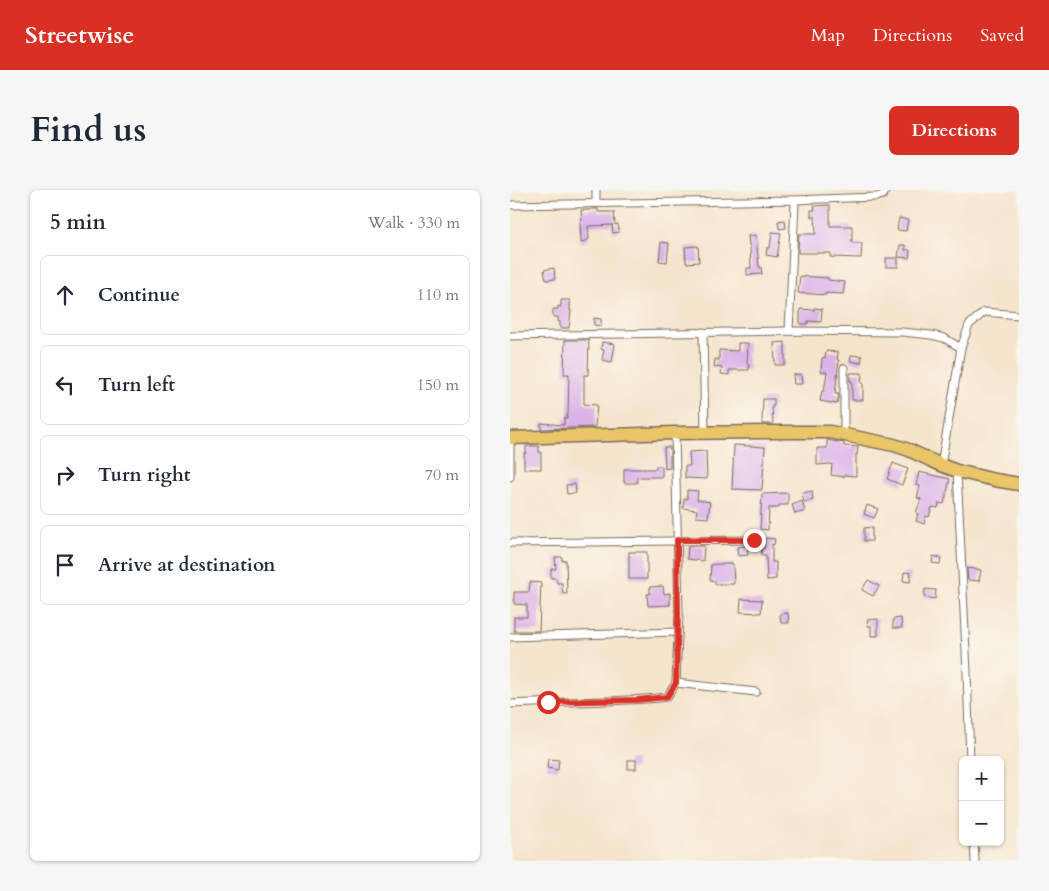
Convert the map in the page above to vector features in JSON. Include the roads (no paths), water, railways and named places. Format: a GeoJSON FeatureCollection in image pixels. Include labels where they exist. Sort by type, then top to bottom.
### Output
{"type":"FeatureCollection","features":[{"type":"Feature","properties":{"kind":"highway"},"geometry":{"type":"LineString","coordinates":[[510,438],[675,433],[830,432],[894,445],[956,471],[1019,484]]}},
{"type":"Feature","properties":{"kind":"street"},"geometry":{"type":"LineString","coordinates":[[596,190],[596,204]]}},
{"type":"Feature","properties":{"kind":"street"},"geometry":{"type":"LineString","coordinates":[[510,205],[876,197],[883,195],[886,190]]}},
{"type":"Feature","properties":{"kind":"street"},"geometry":{"type":"LineString","coordinates":[[789,331],[795,204],[792,200]]}},
{"type":"Feature","properties":{"kind":"street"},"geometry":{"type":"LineString","coordinates":[[941,465],[961,348],[969,325],[984,312],[1019,315]]}},
{"type":"Feature","properties":{"kind":"street"},"geometry":{"type":"LineString","coordinates":[[510,336],[789,331],[902,332],[944,338],[961,348]]}},
{"type":"Feature","properties":{"kind":"street"},"geometry":{"type":"LineString","coordinates":[[703,332],[705,433]]}},
{"type":"Feature","properties":{"kind":"street"},"geometry":{"type":"LineString","coordinates":[[844,368],[844,434]]}},
{"type":"Feature","properties":{"kind":"street"},"geometry":{"type":"LineString","coordinates":[[510,704],[637,700],[667,697],[676,683],[678,632],[675,433]]}},
{"type":"Feature","properties":{"kind":"street"},"geometry":{"type":"LineString","coordinates":[[510,438],[510,477]]}},
{"type":"Feature","properties":{"kind":"street"},"geometry":{"type":"LineString","coordinates":[[956,471],[970,756]]}},
{"type":"Feature","properties":{"kind":"street"},"geometry":{"type":"LineString","coordinates":[[510,543],[754,540]]}},
{"type":"Feature","properties":{"kind":"street"},"geometry":{"type":"LineString","coordinates":[[510,637],[678,632]]}},
{"type":"Feature","properties":{"kind":"street"},"geometry":{"type":"LineString","coordinates":[[676,683],[756,692]]}},
{"type":"Feature","properties":{"kind":"street"},"geometry":{"type":"LineString","coordinates":[[974,846],[975,861]]}}]}
